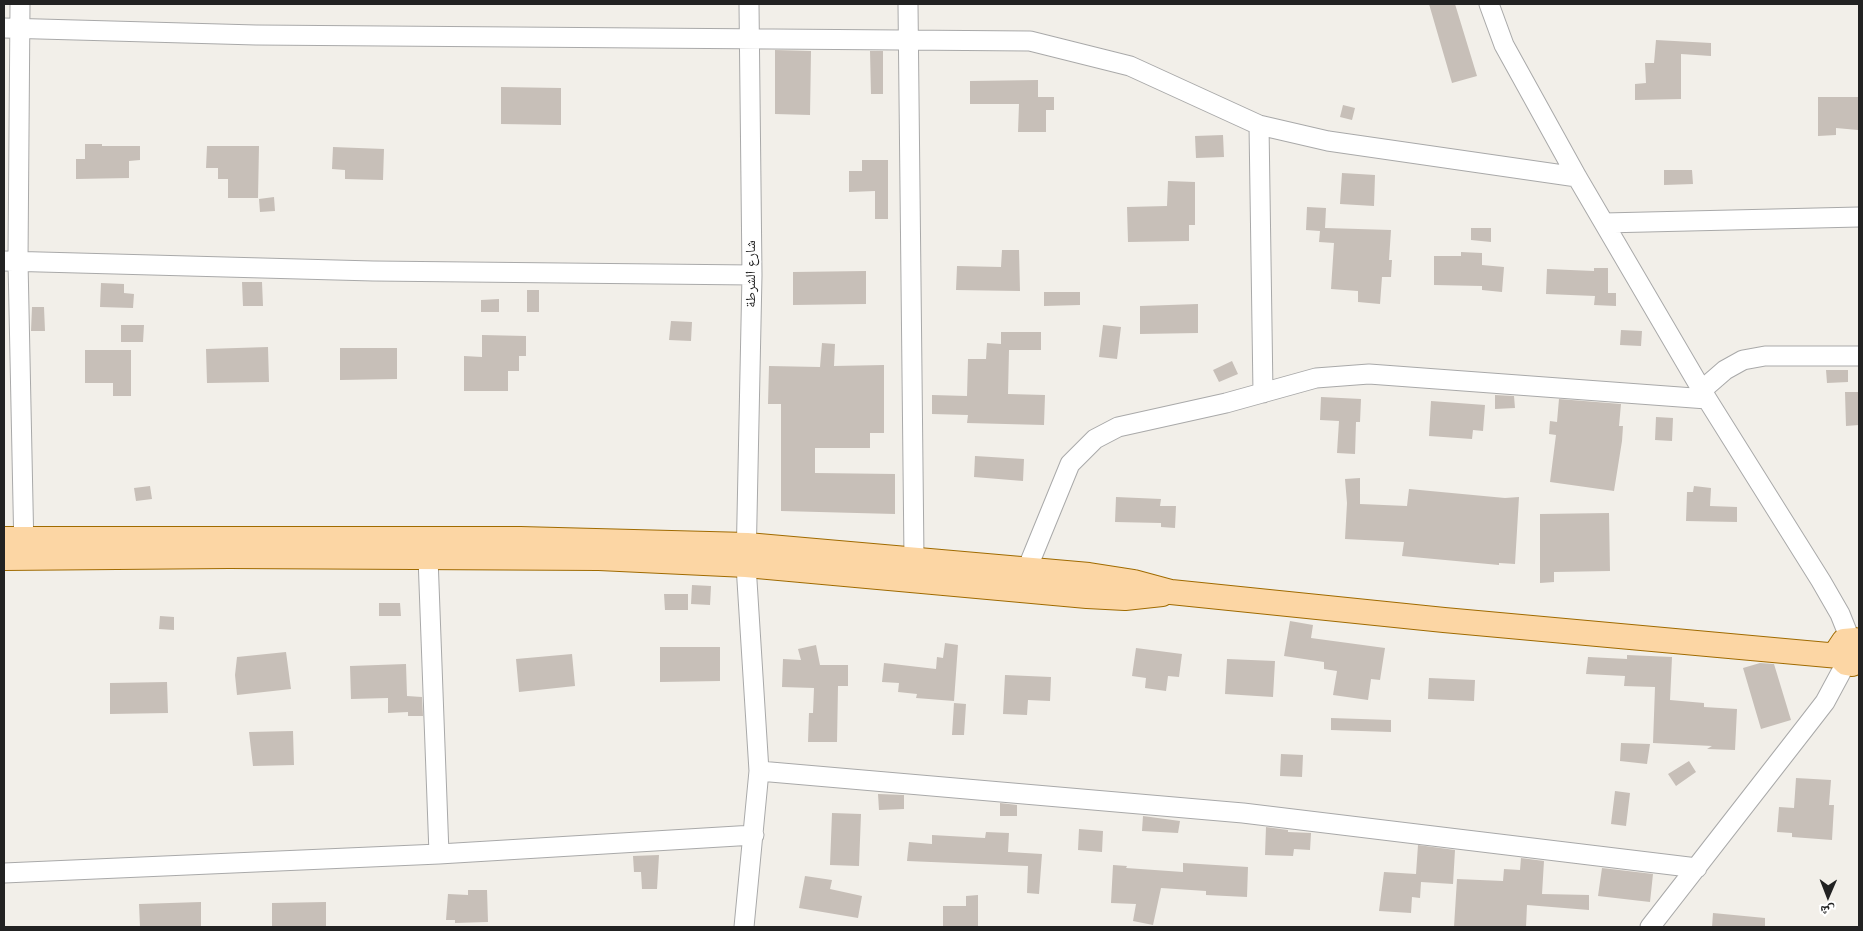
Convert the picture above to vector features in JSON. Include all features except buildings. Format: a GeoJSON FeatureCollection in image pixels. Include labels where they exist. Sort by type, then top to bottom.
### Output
{"type":"FeatureCollection","features":[{"type":"Feature","properties":{"kind":"main road"},"geometry":{"type":"LineString","coordinates":[[14,549],[520,539],[746,555],[1087,596],[1125,598],[1171,592]]}},
{"type":"Feature","properties":{"kind":"main road"},"geometry":{"type":"LineString","coordinates":[[14,549],[428,557],[599,558],[746,555],[914,558],[1111,578],[1171,592],[1444,620],[1851,652]]}},
{"type":"Feature","properties":{"kind":"street"},"geometry":{"type":"LineString","coordinates":[[14,549],[11,261],[12,28],[20,4]]}},
{"type":"Feature","properties":{"kind":"street","name":"شارع الشرطة"},"geometry":{"type":"LineString","coordinates":[[744,927],[759,771],[746,555],[752,275],[749,4]]}},
{"type":"Feature","properties":{"kind":"street"},"geometry":{"type":"LineString","coordinates":[[908,4],[914,558]]}},
{"type":"Feature","properties":{"kind":"street"},"geometry":{"type":"LineString","coordinates":[[1490,4],[1504,45],[1577,177],[1704,394],[1840,614],[1851,652],[1825,702],[1650,927]]}},
{"type":"Feature","properties":{"kind":"street"},"geometry":{"type":"LineString","coordinates":[[12,28],[266,35],[908,38],[1030,41],[1130,66],[1259,124],[1328,141],[1577,177]]}},
{"type":"Feature","properties":{"kind":"street"},"geometry":{"type":"LineString","coordinates":[[1259,124],[1263,393]]}},
{"type":"Feature","properties":{"kind":"street"},"geometry":{"type":"LineString","coordinates":[[1604,223],[1859,217]]}},
{"type":"Feature","properties":{"kind":"street"},"geometry":{"type":"LineString","coordinates":[[11,261],[373,271],[752,275]]}},
{"type":"Feature","properties":{"kind":"street"},"geometry":{"type":"LineString","coordinates":[[1704,394],[1725,370],[1743,360],[1765,356],[1859,356]]}},
{"type":"Feature","properties":{"kind":"street"},"geometry":{"type":"LineString","coordinates":[[1027,569],[1070,464],[1095,439],[1118,427],[1226,403],[1316,378],[1369,374],[1704,394]]}},
{"type":"Feature","properties":{"kind":"street"},"geometry":{"type":"LineString","coordinates":[[428,557],[439,854]]}},
{"type":"Feature","properties":{"kind":"street"},"geometry":{"type":"LineString","coordinates":[[759,771],[1243,813],[1697,868]]}},
{"type":"Feature","properties":{"kind":"street"},"geometry":{"type":"LineString","coordinates":[[4,873],[439,854],[754,835]]}}]}
